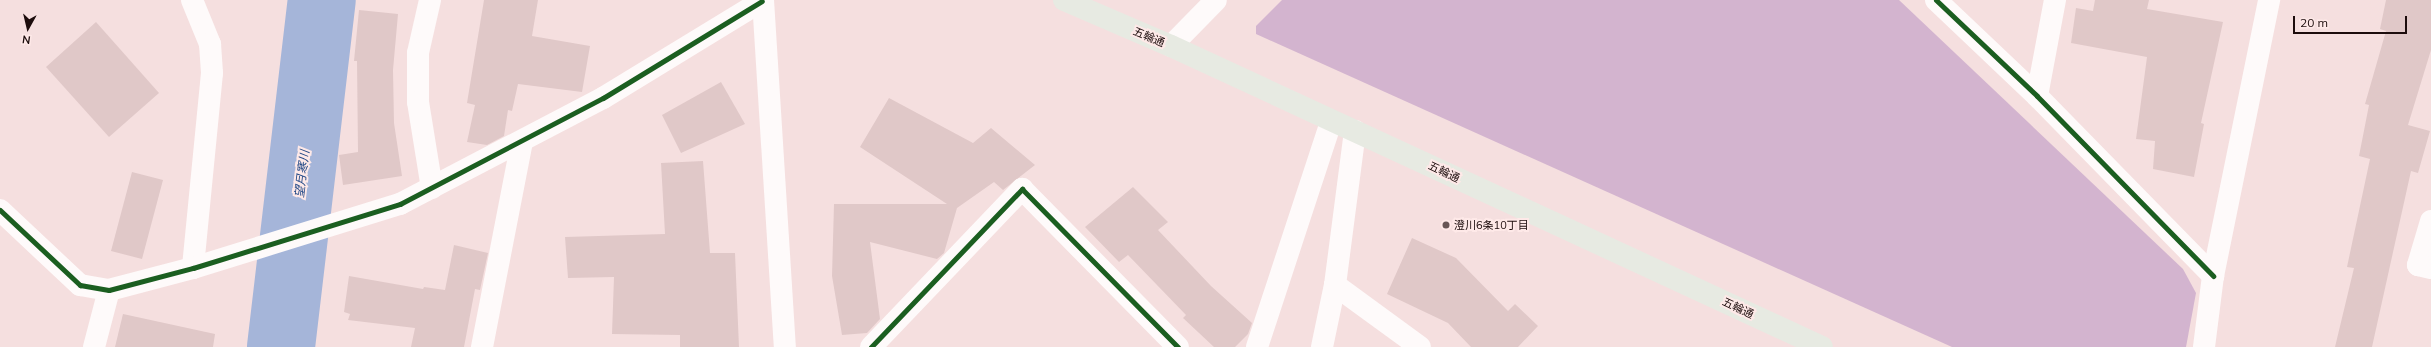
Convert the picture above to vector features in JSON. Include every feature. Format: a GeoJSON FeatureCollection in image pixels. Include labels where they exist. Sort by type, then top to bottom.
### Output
{"type":"FeatureCollection","features":[{"type":"Feature","properties":{"kind":"main road","name":"五輪通"},"geometry":{"type":"LineString","coordinates":[[1064,0],[1171,46],[1331,122],[1355,131],[1822,347]]}},
{"type":"Feature","properties":{"kind":"street"},"geometry":{"type":"LineString","coordinates":[[192,0],[210,44],[212,73],[193,268]]}},
{"type":"Feature","properties":{"kind":"street"},"geometry":{"type":"LineString","coordinates":[[430,0],[418,53],[418,102],[432,188]]}},
{"type":"Feature","properties":{"kind":"street"},"geometry":{"type":"LineString","coordinates":[[0,210],[80,285],[109,290],[193,268],[400,204],[603,98],[762,0],[785,347]]}},
{"type":"Feature","properties":{"kind":"street"},"geometry":{"type":"LineString","coordinates":[[1171,46],[1216,0]]}},
{"type":"Feature","properties":{"kind":"street"},"geometry":{"type":"LineString","coordinates":[[1936,0],[2037,96],[2213,276]]}},
{"type":"Feature","properties":{"kind":"street"},"geometry":{"type":"LineString","coordinates":[[2037,96],[2055,0]]}},
{"type":"Feature","properties":{"kind":"street"},"geometry":{"type":"LineString","coordinates":[[2204,347],[2213,276],[2269,0]]}},
{"type":"Feature","properties":{"kind":"street"},"geometry":{"type":"LineString","coordinates":[[1256,347],[1331,122]]}},
{"type":"Feature","properties":{"kind":"street"},"geometry":{"type":"LineString","coordinates":[[1322,347],[1335,285],[1355,131]]}},
{"type":"Feature","properties":{"kind":"street"},"geometry":{"type":"LineString","coordinates":[[482,347],[522,141]]}},
{"type":"Feature","properties":{"kind":"street"},"geometry":{"type":"LineString","coordinates":[[871,347],[1022,189],[1178,347]]}},
{"type":"Feature","properties":{"kind":"street"},"geometry":{"type":"LineString","coordinates":[[2431,221],[2418,265],[2431,268]]}},
{"type":"Feature","properties":{"kind":"street"},"geometry":{"type":"LineString","coordinates":[[1335,285],[1420,347]]}},
{"type":"Feature","properties":{"kind":"street"},"geometry":{"type":"LineString","coordinates":[[94,347],[109,290]]}},
{"type":"Feature","properties":{"kind":"shaded area"},"geometry":{"type":"Polygon","coordinates":[[[1282,0],[1899,0],[2183,269],[2196,293],[2186,347],[1952,347],[1256,34],[1256,26],[1282,0]]]}},
{"type":"Feature","properties":{"kind":"building"},"geometry":{"type":"Polygon","coordinates":[[[484,0],[538,0],[532,36],[590,46],[582,92],[518,84],[512,111],[508,110],[504,136],[487,145],[467,142],[475,105],[467,103],[484,0]]]}},
{"type":"Feature","properties":{"kind":"building"},"geometry":{"type":"Polygon","coordinates":[[[2095,0],[2149,0],[2147,9],[2223,22],[2201,123],[2204,124],[2194,177],[2153,169],[2155,141],[2136,139],[2147,57],[2071,43],[2076,8],[2093,11],[2095,0]]]}},
{"type":"Feature","properties":{"kind":"building"},"geometry":{"type":"Polygon","coordinates":[[[2386,0],[2431,0],[2431,50],[2408,125],[2430,131],[2418,173],[2411,171],[2372,347],[2335,347],[2354,268],[2347,267],[2370,159],[2359,156],[2369,105],[2365,104],[2386,31],[2380,29],[2386,0]]]}},
{"type":"Feature","properties":{"kind":"building"},"geometry":{"type":"Polygon","coordinates":[[[359,10],[398,14],[393,70],[394,123],[402,176],[343,185],[339,155],[358,152],[357,61],[354,61],[359,10]]]}},
{"type":"Feature","properties":{"kind":"building"},"geometry":{"type":"Polygon","coordinates":[[[96,22],[159,93],[109,137],[46,67],[96,22]]]}},
{"type":"Feature","properties":{"kind":"building"},"geometry":{"type":"Polygon","coordinates":[[[721,82],[745,124],[681,153],[662,115],[721,82]]]}},
{"type":"Feature","properties":{"kind":"building"},"geometry":{"type":"Polygon","coordinates":[[[889,98],[973,143],[991,128],[1035,165],[1003,190],[994,182],[957,208],[944,253],[937,259],[870,242],[880,319],[867,333],[842,335],[832,276],[834,204],[947,204],[860,147],[889,98]]]}},
{"type":"Feature","properties":{"kind":"building"},"geometry":{"type":"Polygon","coordinates":[[[703,161],[710,253],[735,253],[739,347],[680,347],[680,335],[612,334],[614,277],[568,278],[565,237],[665,234],[661,163],[703,161]]]}},
{"type":"Feature","properties":{"kind":"building"},"geometry":{"type":"Polygon","coordinates":[[[132,172],[163,180],[142,259],[111,251],[132,172]]]}},
{"type":"Feature","properties":{"kind":"building"},"geometry":{"type":"Polygon","coordinates":[[[1133,187],[1168,222],[1158,230],[1211,286],[1252,323],[1248,334],[1235,347],[1214,347],[1183,318],[1186,315],[1128,255],[1119,262],[1085,227],[1133,187]]]}},
{"type":"Feature","properties":{"kind":"building"},"geometry":{"type":"Polygon","coordinates":[[[1412,238],[1456,258],[1508,311],[1515,304],[1538,326],[1518,347],[1471,347],[1448,323],[1387,294],[1412,238]]]}},
{"type":"Feature","properties":{"kind":"building"},"geometry":{"type":"Polygon","coordinates":[[[454,245],[488,253],[480,290],[475,289],[464,347],[411,347],[415,328],[348,320],[350,314],[344,312],[349,276],[423,289],[424,287],[445,290],[454,245]]]}},
{"type":"Feature","properties":{"kind":"building"},"geometry":{"type":"Polygon","coordinates":[[[123,314],[215,334],[213,347],[115,347],[123,314]]]}},
{"type":"Feature","properties":{"kind":"waterway","name":"望月寒川"},"geometry":{"type":"LineString","coordinates":[[281,347],[322,0]]}},
{"type":"Feature","properties":{"kind":"cycle path"},"geometry":{"type":"LineString","coordinates":[[1936,0],[2037,96],[2213,276]]}},
{"type":"Feature","properties":{"kind":"cycle path"},"geometry":{"type":"LineString","coordinates":[[0,210],[80,285],[109,290],[193,268],[400,204],[603,98],[762,1]]}},
{"type":"Feature","properties":{"kind":"cycle path"},"geometry":{"type":"LineString","coordinates":[[871,347],[1022,189],[1178,347]]}},
{"type":"Feature","properties":{"kind":"place","name":"澄川6条10丁目"},"geometry":{"type":"Point","coordinates":[1446,225]}}]}
